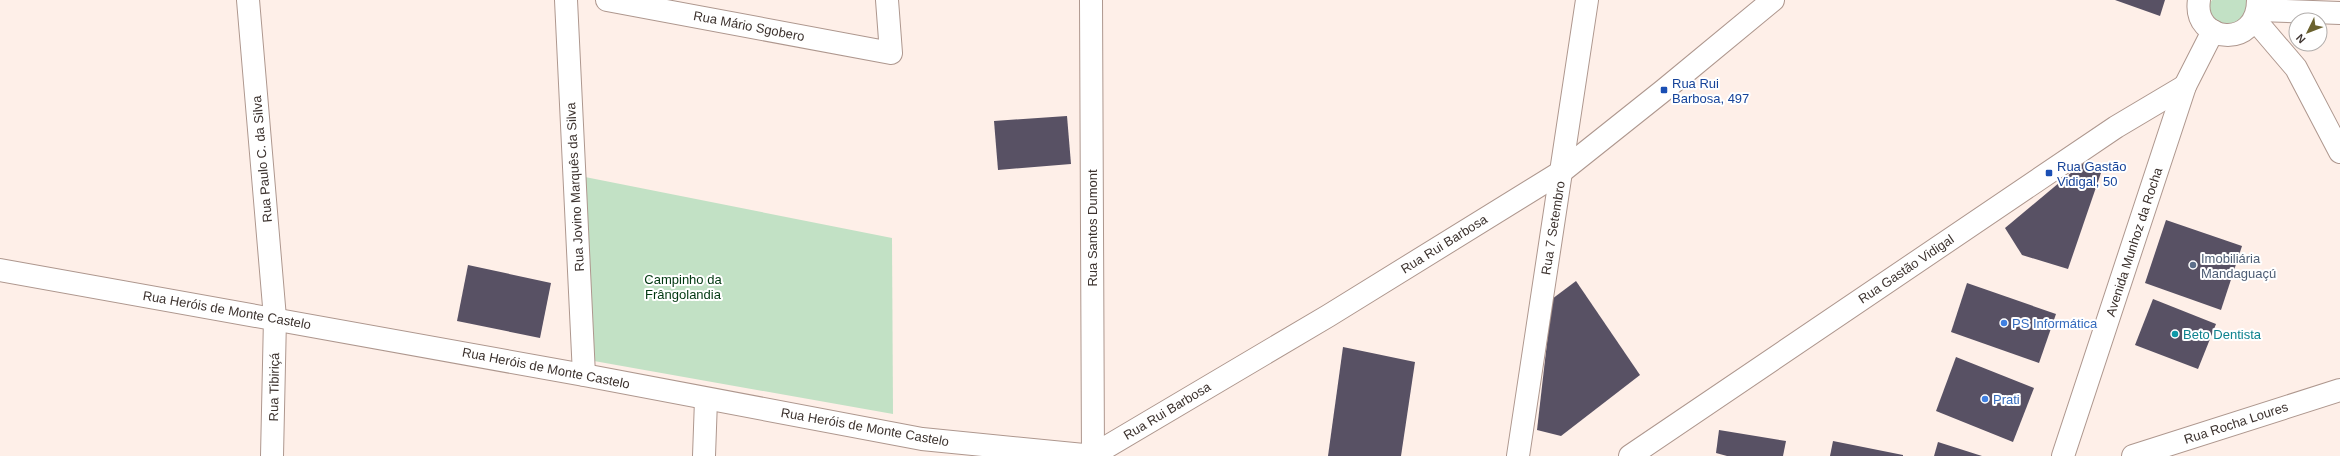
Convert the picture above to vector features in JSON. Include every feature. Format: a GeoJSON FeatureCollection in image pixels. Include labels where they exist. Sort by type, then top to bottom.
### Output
{"type":"FeatureCollection","features":[{"type":"Feature","properties":{"kind":"street","name":"Rua Paulo C. da Silva"},"geometry":{"type":"LineString","coordinates":[[248,0],[275,318]]}},
{"type":"Feature","properties":{"kind":"street","name":"Rua Jovino Marquês da Silva"},"geometry":{"type":"LineString","coordinates":[[566,0],[584,375]]}},
{"type":"Feature","properties":{"kind":"street","name":"Rua Mário Sgobero"},"geometry":{"type":"LineString","coordinates":[[607,0],[891,53],[887,0]]}},
{"type":"Feature","properties":{"kind":"street","name":"Rua Santos Dumont"},"geometry":{"type":"LineString","coordinates":[[1091,0],[1093,456]]}},
{"type":"Feature","properties":{"kind":"street","name":"Rua 7 Setembro"},"geometry":{"type":"LineString","coordinates":[[1518,456],[1587,0]]}},
{"type":"Feature","properties":{"kind":"street","name":"Rua Rui Barbosa"},"geometry":{"type":"LineString","coordinates":[[1093,456],[1328,316],[1561,172],[1664,90],[1773,0]]}},
{"type":"Feature","properties":{"kind":"street"},"geometry":{"type":"LineString","coordinates":[[2199,0],[2198,7],[2200,17],[2205,26],[2213,31],[2232,36],[2245,30],[2257,10]]}},
{"type":"Feature","properties":{"kind":"street"},"geometry":{"type":"LineString","coordinates":[[2257,10],[2340,13]]}},
{"type":"Feature","properties":{"kind":"street"},"geometry":{"type":"LineString","coordinates":[[2257,10],[2296,68],[2340,152]]}},
{"type":"Feature","properties":{"kind":"street","name":"Avenida Munhoz da Rocha"},"geometry":{"type":"LineString","coordinates":[[2064,456],[2185,86],[2213,31]]}},
{"type":"Feature","properties":{"kind":"street","name":"Rua Gastão Vidigal"},"geometry":{"type":"LineString","coordinates":[[1630,456],[2116,127],[2185,86]]}},
{"type":"Feature","properties":{"kind":"street","name":"Rua Heróis de Monte Castelo"},"geometry":{"type":"LineString","coordinates":[[0,270],[275,318],[584,375],[706,400],[922,439],[1093,456]]}},
{"type":"Feature","properties":{"kind":"street","name":"Rua Tibiriçá"},"geometry":{"type":"LineString","coordinates":[[272,456],[275,318]]}},
{"type":"Feature","properties":{"kind":"street","name":"Rua Rocha Loures"},"geometry":{"type":"LineString","coordinates":[[2133,456],[2340,390]]}},
{"type":"Feature","properties":{"kind":"street"},"geometry":{"type":"LineString","coordinates":[[704,456],[706,400]]}},
{"type":"Feature","properties":{"kind":"green space"},"geometry":{"type":"Polygon","coordinates":[[[2212,0],[2246,0],[2250,6],[2248,20],[2225,31],[2210,18],[2209,5],[2212,0]]]}},
{"type":"Feature","properties":{"kind":"green space","name":"Campinho da Frângolandia"},"geometry":{"type":"Polygon","coordinates":[[[585,177],[892,238],[893,414],[594,361],[585,177]]]}},
{"type":"Feature","properties":{"kind":"building"},"geometry":{"type":"Polygon","coordinates":[[[2115,0],[2165,0],[2160,16],[2115,0]]]}},
{"type":"Feature","properties":{"kind":"building"},"geometry":{"type":"Polygon","coordinates":[[[1067,116],[1071,164],[998,170],[994,121],[1067,116]]]}},
{"type":"Feature","properties":{"kind":"building"},"geometry":{"type":"Polygon","coordinates":[[[2084,162],[2103,167],[2068,269],[2022,255],[2005,228],[2084,162]]]}},
{"type":"Feature","properties":{"kind":"building","name":"Imobiliária Mandaguaçú"},"geometry":{"type":"Polygon","coordinates":[[[2166,220],[2242,246],[2221,310],[2145,283],[2166,220]]]}},
{"type":"Feature","properties":{"kind":"building"},"geometry":{"type":"Polygon","coordinates":[[[468,265],[551,283],[540,338],[457,321],[468,265]]]}},
{"type":"Feature","properties":{"kind":"building"},"geometry":{"type":"Polygon","coordinates":[[[1576,281],[1640,375],[1561,436],[1537,430],[1552,299],[1576,281]]]}},
{"type":"Feature","properties":{"kind":"building","name":"PS Informática"},"geometry":{"type":"Polygon","coordinates":[[[1967,283],[2056,314],[2039,363],[1951,332],[1967,283]]]}},
{"type":"Feature","properties":{"kind":"building","name":"Beto Dentista"},"geometry":{"type":"Polygon","coordinates":[[[2153,299],[2216,324],[2198,369],[2135,345],[2153,299]]]}},
{"type":"Feature","properties":{"kind":"building"},"geometry":{"type":"Polygon","coordinates":[[[1343,347],[1415,362],[1401,456],[1328,456],[1343,347]]]}},
{"type":"Feature","properties":{"kind":"building","name":"Prati"},"geometry":{"type":"Polygon","coordinates":[[[1956,357],[2034,388],[2013,442],[1936,411],[1956,357]]]}},
{"type":"Feature","properties":{"kind":"building"},"geometry":{"type":"Polygon","coordinates":[[[1719,430],[1786,441],[1783,456],[1727,456],[1716,453],[1719,430]]]}},
{"type":"Feature","properties":{"kind":"building"},"geometry":{"type":"Polygon","coordinates":[[[1833,441],[1903,455],[1903,456],[1830,456],[1833,441]]]}},
{"type":"Feature","properties":{"kind":"building"},"geometry":{"type":"Polygon","coordinates":[[[1938,442],[1982,456],[1934,456],[1938,442]]]}},
{"type":"Feature","properties":{"kind":"place","name":"Rua Rui Barbosa, 497"},"geometry":{"type":"Point","coordinates":[1664,90]}},
{"type":"Feature","properties":{"kind":"place","name":"Rua Gastão Vidigal, 50"},"geometry":{"type":"Point","coordinates":[2049,173]}},
{"type":"Feature","properties":{"kind":"place","name":"Imobiliária Mandaguaçú"},"geometry":{"type":"Point","coordinates":[2193,265]}},
{"type":"Feature","properties":{"kind":"place","name":"PS Informática"},"geometry":{"type":"Point","coordinates":[2004,323]}},
{"type":"Feature","properties":{"kind":"place","name":"Beto Dentista"},"geometry":{"type":"Point","coordinates":[2175,334]}},
{"type":"Feature","properties":{"kind":"place","name":"Prati"},"geometry":{"type":"Point","coordinates":[1985,399]}}]}
